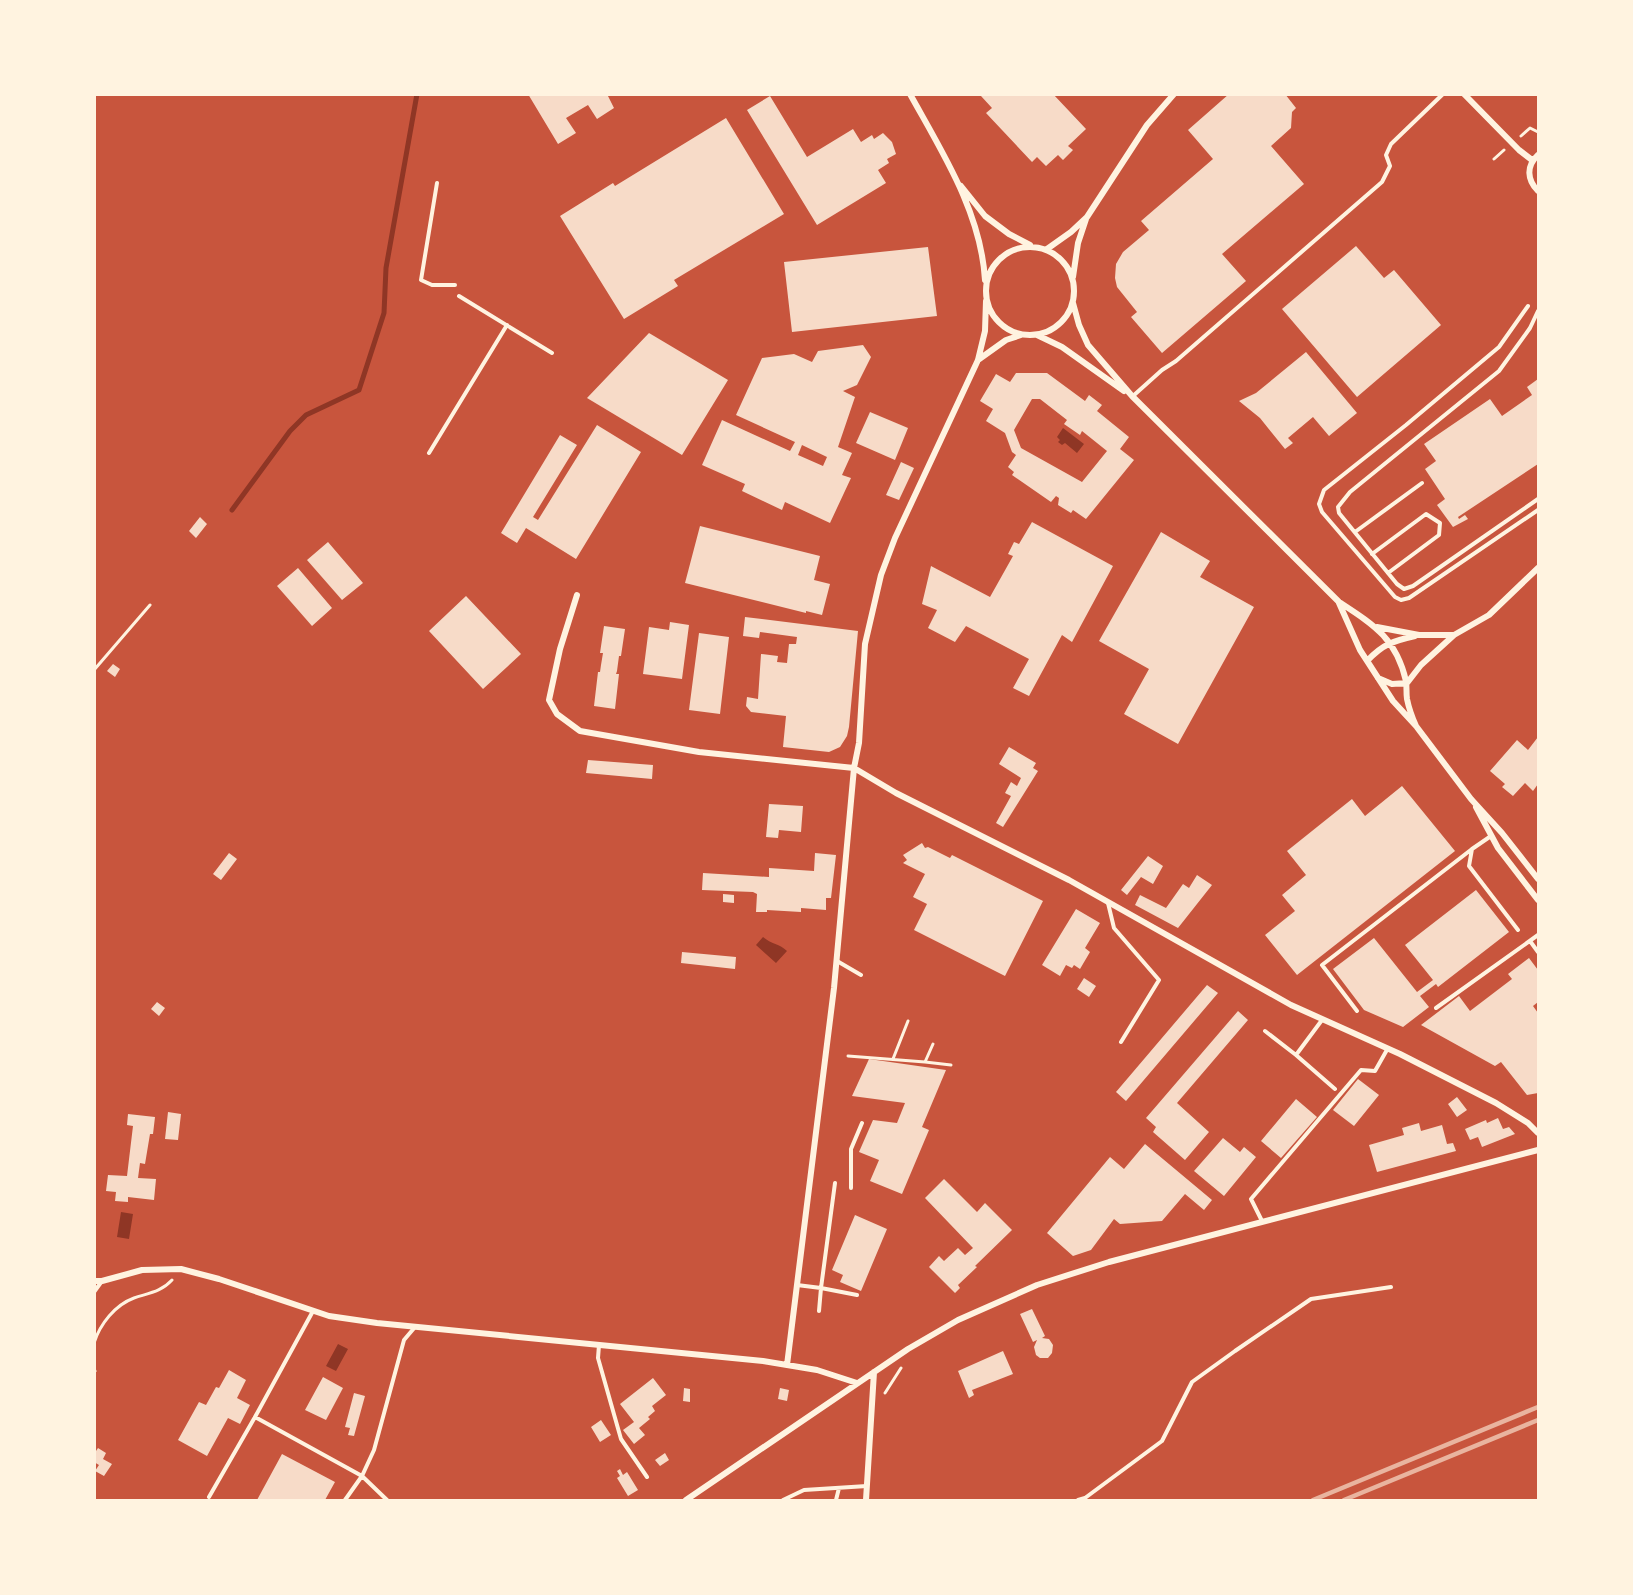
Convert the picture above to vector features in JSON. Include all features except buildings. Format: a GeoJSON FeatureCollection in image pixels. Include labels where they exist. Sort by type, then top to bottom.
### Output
{"type":"FeatureCollection","features":[{"type":"Feature","properties":{"kind":"street"},"geometry":{"type":"LineString","coordinates":[[787,1365],[836,961],[854,768],[859,743],[865,644],[881,575],[895,538],[978,360],[985,331],[984,258],[958,182],[910,94]]}},
{"type":"Feature","properties":{"kind":"street"},"geometry":{"type":"LineString","coordinates":[[1047,249],[1087,217],[1148,125],[1174,94]]}},
{"type":"Feature","properties":{"kind":"street"},"geometry":{"type":"LineString","coordinates":[[1464,94],[1519,150],[1532,160]]}},
{"type":"Feature","properties":{"kind":"street"},"geometry":{"type":"LineString","coordinates":[[1539,155],[1532,160],[1529,168],[1532,185],[1539,191]]}},
{"type":"Feature","properties":{"kind":"street"},"geometry":{"type":"LineString","coordinates":[[958,182],[986,216],[1009,234],[1030,246]]}},
{"type":"Feature","properties":{"kind":"street"},"geometry":{"type":"LineString","coordinates":[[978,360],[1006,340],[1021,335],[1036,335],[1052,329],[1065,318],[1072,303],[1074,290],[1072,277],[1078,243],[1087,217]]}},
{"type":"Feature","properties":{"kind":"street"},"geometry":{"type":"LineString","coordinates":[[985,284],[990,269],[1001,256],[1014,248],[1030,246],[1047,249],[1063,260],[1072,277]]}},
{"type":"Feature","properties":{"kind":"street"},"geometry":{"type":"LineString","coordinates":[[986,301],[993,316],[1005,328],[1021,335]]}},
{"type":"Feature","properties":{"kind":"street"},"geometry":{"type":"LineString","coordinates":[[1072,303],[1088,345],[1132,396],[1339,602],[1377,627],[1390,642],[1398,655],[1407,683],[1409,709],[1416,726]]}},
{"type":"Feature","properties":{"kind":"street"},"geometry":{"type":"LineString","coordinates":[[1036,335],[1062,347],[1132,396]]}},
{"type":"Feature","properties":{"kind":"street"},"geometry":{"type":"LineString","coordinates":[[1377,678],[1392,684],[1407,683],[1421,665],[1454,635],[1489,615],[1539,568]]}},
{"type":"Feature","properties":{"kind":"street"},"geometry":{"type":"LineString","coordinates":[[577,595],[560,649],[549,700],[557,714],[580,731],[699,752],[854,768],[896,793],[1069,880],[1291,1005],[1388,1048],[1496,1103],[1528,1123],[1539,1133]]}},
{"type":"Feature","properties":{"kind":"street"},"geometry":{"type":"LineString","coordinates":[[1339,602],[1360,650],[1393,701],[1416,726],[1471,799],[1503,832],[1539,879]]}},
{"type":"Feature","properties":{"kind":"street"},"geometry":{"type":"LineString","coordinates":[[1377,627],[1419,635],[1454,635]]}},
{"type":"Feature","properties":{"kind":"street"},"geometry":{"type":"LineString","coordinates":[[1367,661],[1390,642],[1419,635]]}},
{"type":"Feature","properties":{"kind":"street"},"geometry":{"type":"LineString","coordinates":[[1471,799],[1498,848],[1539,900]]}},
{"type":"Feature","properties":{"kind":"street"},"geometry":{"type":"LineString","coordinates":[[686,1500],[908,1349],[957,1320],[1037,1285],[1109,1262],[1539,1150]]}},
{"type":"Feature","properties":{"kind":"street"},"geometry":{"type":"LineString","coordinates":[[98,1281],[142,1270],[182,1269],[329,1316],[416,1327],[763,1361],[817,1370],[857,1383]]}},
{"type":"Feature","properties":{"kind":"street"},"geometry":{"type":"LineString","coordinates":[[866,1500],[874,1372]]}},
{"type":"Feature","properties":{"kind":"lane"},"geometry":{"type":"LineString","coordinates":[[1132,396],[1176,361],[1382,182],[1390,166],[1386,155],[1391,144],[1443,94]]}},
{"type":"Feature","properties":{"kind":"lane"},"geometry":{"type":"LineString","coordinates":[[437,183],[421,280],[432,285],[455,285]]}},
{"type":"Feature","properties":{"kind":"lane"},"geometry":{"type":"LineString","coordinates":[[459,296],[552,353]]}},
{"type":"Feature","properties":{"kind":"lane"},"geometry":{"type":"LineString","coordinates":[[1528,306],[1499,347],[1324,490],[1319,504],[1322,512],[1365,563],[1395,597],[1401,600],[1409,598],[1539,510]]}},
{"type":"Feature","properties":{"kind":"lane"},"geometry":{"type":"LineString","coordinates":[[1539,311],[1530,328],[1499,371],[1342,500],[1338,507],[1339,513],[1404,589],[1413,586],[1539,499]]}},
{"type":"Feature","properties":{"kind":"lane"},"geometry":{"type":"LineString","coordinates":[[429,453],[507,325]]}},
{"type":"Feature","properties":{"kind":"lane"},"geometry":{"type":"LineString","coordinates":[[1355,532],[1422,483]]}},
{"type":"Feature","properties":{"kind":"lane"},"geometry":{"type":"LineString","coordinates":[[1372,554],[1426,514],[1440,524],[1439,535],[1388,573]]}},
{"type":"Feature","properties":{"kind":"lane"},"geometry":{"type":"LineString","coordinates":[[1357,1011],[1322,965],[1491,835]]}},
{"type":"Feature","properties":{"kind":"lane"},"geometry":{"type":"LineString","coordinates":[[1472,849],[1469,866],[1518,930]]}},
{"type":"Feature","properties":{"kind":"lane"},"geometry":{"type":"LineString","coordinates":[[1108,902],[1114,928],[1159,980],[1121,1042]]}},
{"type":"Feature","properties":{"kind":"lane"},"geometry":{"type":"LineString","coordinates":[[1436,1008],[1539,935]]}},
{"type":"Feature","properties":{"kind":"lane"},"geometry":{"type":"LineString","coordinates":[[1530,941],[1539,952]]}},
{"type":"Feature","properties":{"kind":"lane"},"geometry":{"type":"LineString","coordinates":[[836,961],[861,975]]}},
{"type":"Feature","properties":{"kind":"lane"},"geometry":{"type":"LineString","coordinates":[[1296,1055],[1323,1019]]}},
{"type":"Feature","properties":{"kind":"lane"},"geometry":{"type":"LineString","coordinates":[[1265,1031],[1335,1089]]}},
{"type":"Feature","properties":{"kind":"lane"},"geometry":{"type":"LineString","coordinates":[[1262,1222],[1251,1199],[1362,1070],[1375,1071],[1388,1048]]}},
{"type":"Feature","properties":{"kind":"lane"},"geometry":{"type":"LineString","coordinates":[[851,1188],[851,1149],[862,1123]]}},
{"type":"Feature","properties":{"kind":"lane"},"geometry":{"type":"LineString","coordinates":[[819,1311],[835,1183]]}},
{"type":"Feature","properties":{"kind":"lane"},"geometry":{"type":"LineString","coordinates":[[94,1292],[98,1281]]}},
{"type":"Feature","properties":{"kind":"lane"},"geometry":{"type":"LineString","coordinates":[[797,1285],[857,1295]]}},
{"type":"Feature","properties":{"kind":"lane"},"geometry":{"type":"LineString","coordinates":[[1078,1500],[1085,1498],[1162,1441],[1192,1382],[1311,1299],[1391,1287]]}},
{"type":"Feature","properties":{"kind":"lane"},"geometry":{"type":"LineString","coordinates":[[209,1497],[313,1311]]}},
{"type":"Feature","properties":{"kind":"lane"},"geometry":{"type":"LineString","coordinates":[[345,1500],[362,1476],[374,1450],[404,1340],[416,1327]]}},
{"type":"Feature","properties":{"kind":"lane"},"geometry":{"type":"LineString","coordinates":[[599,1345],[598,1358],[621,1438],[648,1477]]}},
{"type":"Feature","properties":{"kind":"lane"},"geometry":{"type":"LineString","coordinates":[[255,1417],[362,1476],[387,1500]]}},
{"type":"Feature","properties":{"kind":"lane"},"geometry":{"type":"LineString","coordinates":[[783,1500],[804,1490],[867,1486]]}},
{"type":"Feature","properties":{"kind":"lane"},"geometry":{"type":"LineString","coordinates":[[837,1500],[839,1488]]}},
{"type":"Feature","properties":{"kind":"path"},"geometry":{"type":"LineString","coordinates":[[94,670],[150,605]]}},
{"type":"Feature","properties":{"kind":"path"},"geometry":{"type":"LineString","coordinates":[[893,1059],[908,1021]]}},
{"type":"Feature","properties":{"kind":"path"},"geometry":{"type":"LineString","coordinates":[[925,1062],[933,1044]]}},
{"type":"Feature","properties":{"kind":"path"},"geometry":{"type":"LineString","coordinates":[[848,1056],[951,1065]]}},
{"type":"Feature","properties":{"kind":"path"},"geometry":{"type":"LineString","coordinates":[[94,1344],[112,1312],[122,1303],[160,1291],[182,1269]]}},
{"type":"Feature","properties":{"kind":"path"},"geometry":{"type":"LineString","coordinates":[[884,1395],[904,1365]]}},
{"type":"Feature","properties":{"kind":"shaded area"},"geometry":{"type":"Polygon","coordinates":[[[1063,428],[1084,444],[1077,453],[1065,443],[1062,445],[1058,442],[1060,440],[1057,437],[1063,428]]]}},
{"type":"Feature","properties":{"kind":"shaded area"},"geometry":{"type":"Polygon","coordinates":[[[763,937],[787,951],[776,963],[756,945],[763,937]]]}},
{"type":"Feature","properties":{"kind":"shaded area"},"geometry":{"type":"Polygon","coordinates":[[[121,1212],[133,1214],[129,1239],[117,1237],[121,1212]]]}},
{"type":"Feature","properties":{"kind":"shaded area"},"geometry":{"type":"Polygon","coordinates":[[[338,1344],[348,1349],[336,1371],[326,1366],[338,1344]]]}},
{"type":"Feature","properties":{"kind":"waterway"},"geometry":{"type":"LineString","coordinates":[[232,510],[290,431],[306,415],[359,390],[384,313],[386,268],[417,94]]}},
{"type":"Feature","properties":{"kind":"railway"},"geometry":{"type":"LineString","coordinates":[[1313,1500],[1538,1407]]}},
{"type":"Feature","properties":{"kind":"railway"},"geometry":{"type":"LineString","coordinates":[[1344,1500],[1538,1420]]}}]}
